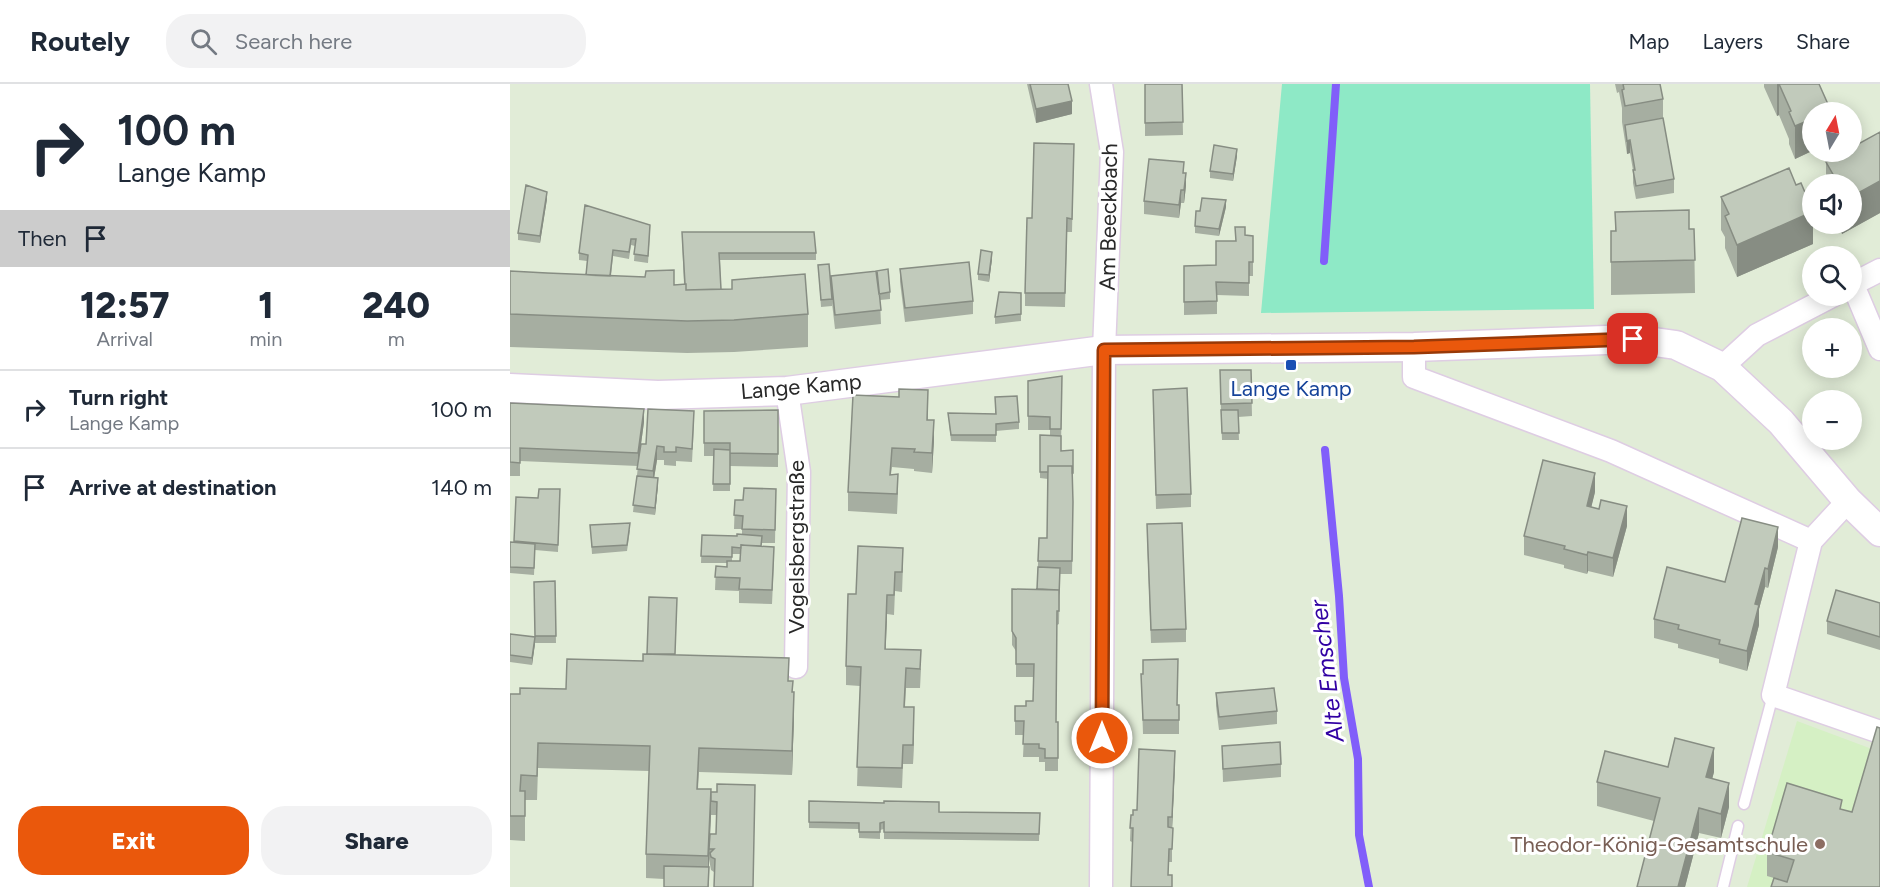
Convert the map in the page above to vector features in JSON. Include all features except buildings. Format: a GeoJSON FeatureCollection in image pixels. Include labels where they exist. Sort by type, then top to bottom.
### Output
{"type":"FeatureCollection","features":[{"type":"Feature","properties":{"kind":"street","name":"Am Beeckbach"},"geometry":{"type":"LineString","coordinates":[[1101,84],[1112,152],[1104,350],[1101,887]]}},
{"type":"Feature","properties":{"kind":"street"},"geometry":{"type":"LineString","coordinates":[[1862,280],[1880,270]]}},
{"type":"Feature","properties":{"kind":"street"},"geometry":{"type":"LineString","coordinates":[[1722,367],[1757,335],[1813,306]]}},
{"type":"Feature","properties":{"kind":"street"},"geometry":{"type":"LineString","coordinates":[[1861,306],[1880,349]]}},
{"type":"Feature","properties":{"kind":"street","name":"Lange Kamp"},"geometry":{"type":"LineString","coordinates":[[510,388],[658,395],[787,391],[1104,350],[1414,347],[1633,339],[1676,345],[1722,367],[1781,422],[1848,501],[1880,532]]}},
{"type":"Feature","properties":{"kind":"street"},"geometry":{"type":"LineString","coordinates":[[1414,347],[1414,376],[1611,451],[1811,541]]}},
{"type":"Feature","properties":{"kind":"street","name":"Vogelsbergstraße"},"geometry":{"type":"LineString","coordinates":[[787,391],[800,472],[796,667]]}},
{"type":"Feature","properties":{"kind":"street"},"geometry":{"type":"LineString","coordinates":[[1848,501],[1811,541],[1773,695],[1880,732]]}},
{"type":"Feature","properties":{"kind":"lane"},"geometry":{"type":"LineString","coordinates":[[1744,804],[1773,695]]}},
{"type":"Feature","properties":{"kind":"lane"},"geometry":{"type":"LineString","coordinates":[[1723,887],[1738,826]]}},
{"type":"Feature","properties":{"kind":"shaded area"},"geometry":{"type":"Polygon","coordinates":[[[1282,84],[1590,84],[1594,309],[1261,313],[1282,84]]]}},
{"type":"Feature","properties":{"kind":"shaded area","name":"Theodor-König-Gesamtschule"},"geometry":{"type":"Polygon","coordinates":[[[1797,721],[1880,752],[1880,887],[1747,887],[1797,721]]]}},
{"type":"Feature","properties":{"kind":"waterway","name":"Alte Emscher"},"geometry":{"type":"LineString","coordinates":[[1324,261],[1336,84]]}},
{"type":"Feature","properties":{"kind":"waterway","name":"Alte Emscher"},"geometry":{"type":"LineString","coordinates":[[1325,450],[1339,596],[1344,678],[1358,759],[1359,835],[1369,887]]}},
{"type":"Feature","properties":{"kind":"place","name":"Lange Kamp"},"geometry":{"type":"Point","coordinates":[1291,365]}},
{"type":"Feature","properties":{"kind":"place","name":"Theodor-König-Gesamtschule"},"geometry":{"type":"Point","coordinates":[1820,844]}},
{"type":"Feature","properties":{"kind":"route"},"geometry":{"type":"LineString","coordinates":[[1102,738],[1104,350],[1414,347],[1633,339]]}}]}
